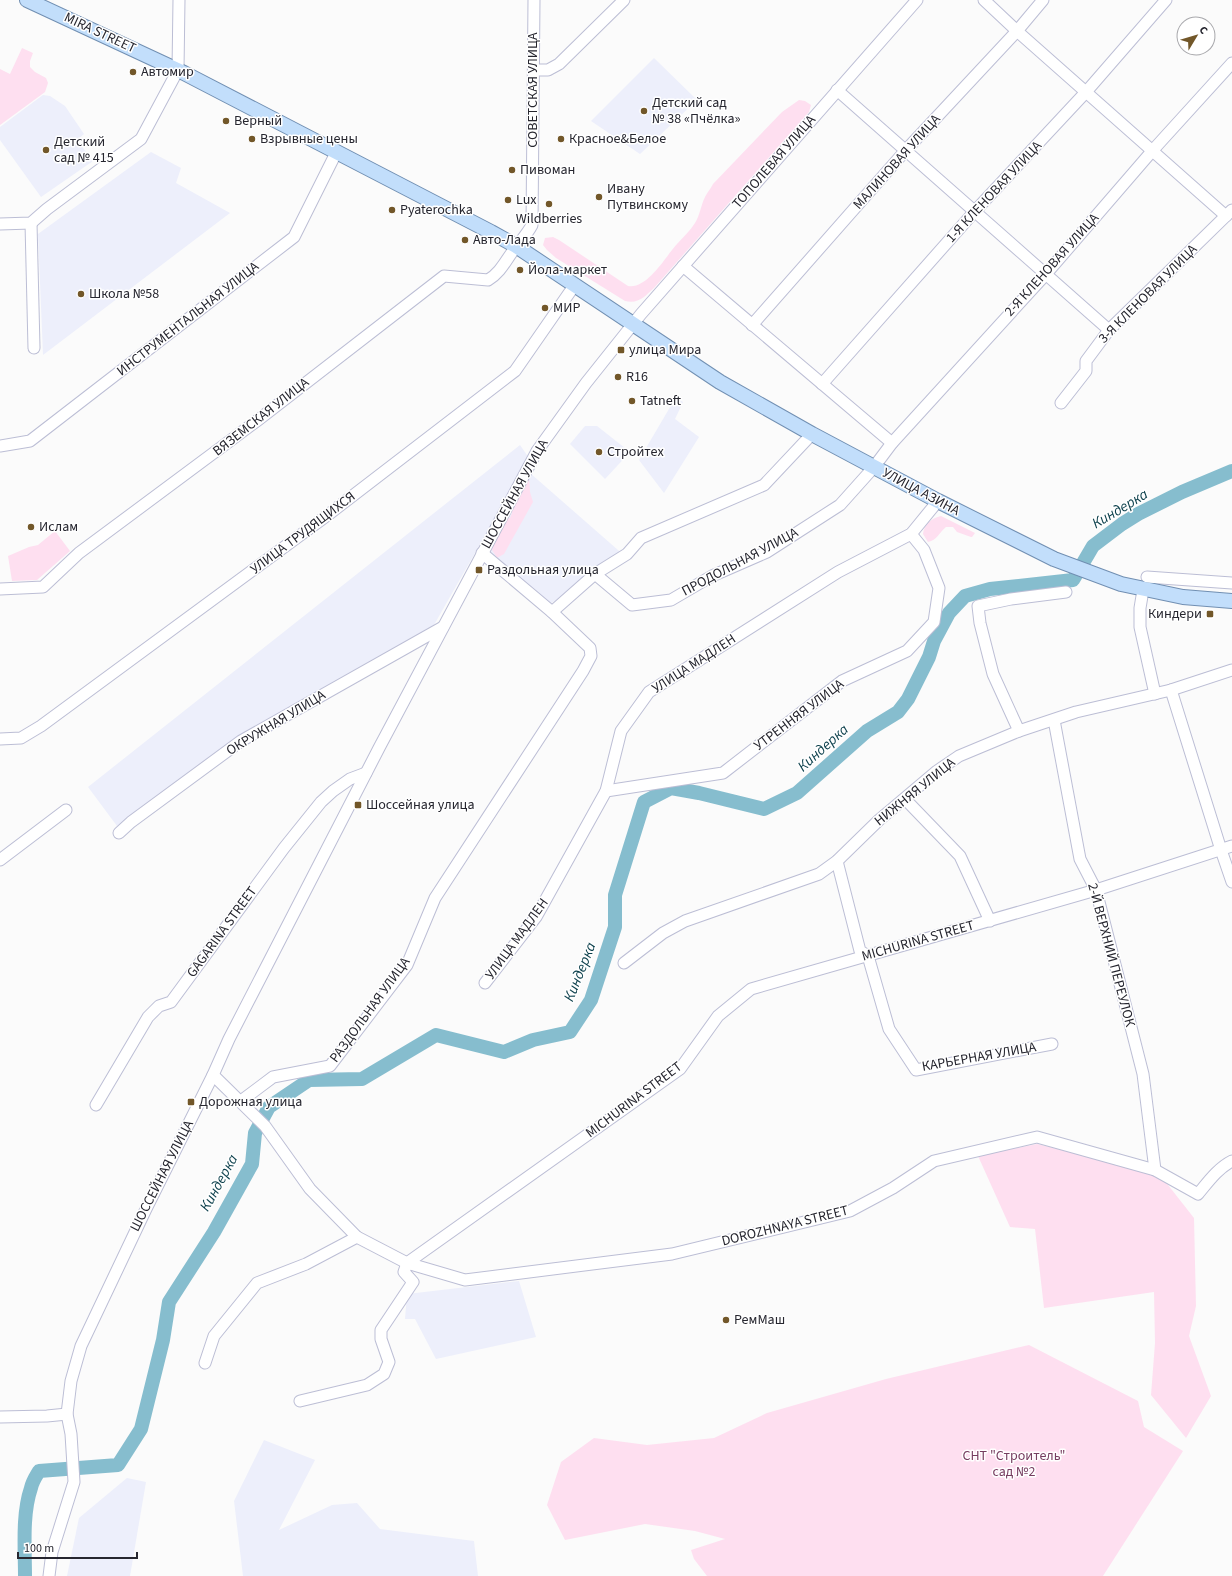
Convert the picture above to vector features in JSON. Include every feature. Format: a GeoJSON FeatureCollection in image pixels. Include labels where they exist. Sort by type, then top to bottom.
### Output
{"type":"FeatureCollection","features":[{"type":"Feature","properties":{"kind":"main road","name":"MIRA STREET"},"geometry":{"type":"LineString","coordinates":[[27,0],[178,70],[337,151],[516,246],[632,325]]}},
{"type":"Feature","properties":{"kind":"main road","name":"УЛИЦА АЗИНА"},"geometry":{"type":"LineString","coordinates":[[632,325],[720,382],[812,434],[874,468],[1054,559],[1121,584],[1145,583],[1183,597],[1232,601]]}},
{"type":"Feature","properties":{"kind":"street"},"geometry":{"type":"LineString","coordinates":[[0,224],[31,223],[47,209],[141,139],[178,70],[179,0]]}},
{"type":"Feature","properties":{"kind":"street","name":"СОВЕТСКАЯ УЛИЦА"},"geometry":{"type":"LineString","coordinates":[[516,246],[526,236],[532,225],[534,0]]}},
{"type":"Feature","properties":{"kind":"street"},"geometry":{"type":"LineString","coordinates":[[534,70],[548,70],[560,64],[624,0]]}},
{"type":"Feature","properties":{"kind":"street","name":"ТОПОЛЕВАЯ УЛИЦА"},"geometry":{"type":"LineString","coordinates":[[632,325],[917,0]]}},
{"type":"Feature","properties":{"kind":"street"},"geometry":{"type":"LineString","coordinates":[[984,0],[1086,92],[1229,213]]}},
{"type":"Feature","properties":{"kind":"street","name":"МАЛИНОВАЯ УЛИЦА"},"geometry":{"type":"LineString","coordinates":[[752,325],[906,150],[1017,31],[1043,0]]}},
{"type":"Feature","properties":{"kind":"street","name":"1-Я КЛЕНОВАЯ УЛИЦА"},"geometry":{"type":"LineString","coordinates":[[822,384],[975,211],[1086,92],[1166,0]]}},
{"type":"Feature","properties":{"kind":"street","name":"2-Я КЛЕНОВАЯ УЛИЦА"},"geometry":{"type":"LineString","coordinates":[[874,468],[892,444],[1046,274],[1153,150],[1232,63]]}},
{"type":"Feature","properties":{"kind":"street"},"geometry":{"type":"LineString","coordinates":[[837,90],[1109,330]]}},
{"type":"Feature","properties":{"kind":"street","name":"ИНСТРУМЕНТАЛЬНАЯ УЛИЦА"},"geometry":{"type":"LineString","coordinates":[[0,446],[30,441],[294,237],[337,151]]}},
{"type":"Feature","properties":{"kind":"street","name":"3-Я КЛЕНОВАЯ УЛИЦА"},"geometry":{"type":"LineString","coordinates":[[1060,403],[1086,371],[1086,361],[1109,330],[1229,213]]}},
{"type":"Feature","properties":{"kind":"street"},"geometry":{"type":"LineString","coordinates":[[31,223],[34,348]]}},
{"type":"Feature","properties":{"kind":"street","name":"ВЯЗЕМСКАЯ УЛИЦА"},"geometry":{"type":"LineString","coordinates":[[0,589],[43,587],[79,553],[258,420],[444,276],[488,280],[498,272],[516,246]]}},
{"type":"Feature","properties":{"kind":"street"},"geometry":{"type":"LineString","coordinates":[[683,266],[892,444]]}},
{"type":"Feature","properties":{"kind":"street","name":"УЛИЦА ТРУДЯЩИХСЯ"},"geometry":{"type":"LineString","coordinates":[[0,739],[22,738],[60,713],[329,514],[515,371],[574,286]]}},
{"type":"Feature","properties":{"kind":"street","name":"ШОССЕЙНАЯ УЛИЦА"},"geometry":{"type":"LineString","coordinates":[[49,1576],[52,1552],[74,1482],[71,1434],[67,1414],[71,1381],[81,1346],[89,1327],[149,1202],[213,1075],[229,1039],[353,798],[482,553],[537,452],[586,383],[632,325]]}},
{"type":"Feature","properties":{"kind":"street"},"geometry":{"type":"LineString","coordinates":[[552,612],[595,574],[627,554],[641,538],[764,485],[812,434]]}},
{"type":"Feature","properties":{"kind":"street","name":"ПРОДОЛЬНАЯ УЛИЦА"},"geometry":{"type":"LineString","coordinates":[[595,574],[632,605],[671,600],[712,576],[767,552],[840,506],[874,468]]}},
{"type":"Feature","properties":{"kind":"street","name":"УЛИЦА МАДЛЕН"},"geometry":{"type":"LineString","coordinates":[[485,983],[536,917],[606,791],[621,731],[649,692],[838,572],[911,534],[938,501]]}},
{"type":"Feature","properties":{"kind":"street","name":"УТРЕННЯЯ УЛИЦА"},"geometry":{"type":"LineString","coordinates":[[606,791],[723,773],[842,681],[907,652],[934,622],[939,588],[924,550],[911,534]]}},
{"type":"Feature","properties":{"kind":"street","name":"РАЗДОЛЬНАЯ УЛИЦА"},"geometry":{"type":"LineString","coordinates":[[241,1101],[273,1077],[330,1066],[407,965],[435,898],[591,656],[590,648],[552,612],[482,553]]}},
{"type":"Feature","properties":{"kind":"street"},"geometry":{"type":"LineString","coordinates":[[1155,694],[1140,627],[1140,608],[1145,583],[1232,583]]}},
{"type":"Feature","properties":{"kind":"street"},"geometry":{"type":"LineString","coordinates":[[1019,731],[993,674],[980,624],[978,606],[1011,599],[1066,592]]}},
{"type":"Feature","properties":{"kind":"street","name":"ОКРУЖНАЯ УЛИЦА"},"geometry":{"type":"LineString","coordinates":[[119,833],[131,822],[241,741],[443,626]]}},
{"type":"Feature","properties":{"kind":"street","name":"НИЖНЯЯ УЛИЦА"},"geometry":{"type":"LineString","coordinates":[[624,963],[663,933],[685,921],[819,874],[837,861],[874,824],[937,771],[959,756],[1019,731],[1076,712],[1171,690],[1232,670]]}},
{"type":"Feature","properties":{"kind":"street"},"geometry":{"type":"LineString","coordinates":[[1171,690],[1220,850],[1232,882]]}},
{"type":"Feature","properties":{"kind":"street","name":"2-Й ВЕРХНИЙ ПЕРЕУЛОК"},"geometry":{"type":"LineString","coordinates":[[1054,720],[1080,859],[1096,890],[1143,1074],[1155,1170]]}},
{"type":"Feature","properties":{"kind":"street","name":"GAGARINA STREET"},"geometry":{"type":"LineString","coordinates":[[96,1104],[148,1017],[159,1006],[171,1002],[284,848],[321,802],[350,779],[366,774]]}},
{"type":"Feature","properties":{"kind":"street"},"geometry":{"type":"LineString","coordinates":[[333,791],[343,791],[353,798]]}},
{"type":"Feature","properties":{"kind":"street"},"geometry":{"type":"LineString","coordinates":[[904,799],[960,856],[990,921]]}},
{"type":"Feature","properties":{"kind":"street"},"geometry":{"type":"LineString","coordinates":[[0,860],[66,810]]}},
{"type":"Feature","properties":{"kind":"street","name":"MICHURINA STREET"},"geometry":{"type":"LineString","coordinates":[[406,1263],[680,1069],[718,1016],[751,990],[1096,890],[1232,846]]}},
{"type":"Feature","properties":{"kind":"street","name":"КАРЬЕРНАЯ УЛИЦА"},"geometry":{"type":"LineString","coordinates":[[837,861],[860,951],[868,956],[889,1029],[916,1070],[1052,1044]]}},
{"type":"Feature","properties":{"kind":"street","name":"DOROZHNAYA STREET"},"geometry":{"type":"LineString","coordinates":[[213,1075],[262,1121],[310,1189],[357,1237],[406,1263],[466,1280],[672,1254],[850,1211],[893,1188],[934,1161],[1037,1137],[1155,1170],[1198,1194],[1208,1181],[1225,1165],[1232,1161]]}},
{"type":"Feature","properties":{"kind":"street"},"geometry":{"type":"LineString","coordinates":[[205,1363],[214,1336],[257,1283],[306,1264],[357,1237]]}},
{"type":"Feature","properties":{"kind":"street"},"geometry":{"type":"LineString","coordinates":[[300,1401],[367,1385],[384,1374],[389,1362],[381,1339],[381,1330],[412,1282],[404,1272],[406,1263]]}},
{"type":"Feature","properties":{"kind":"street"},"geometry":{"type":"LineString","coordinates":[[0,1418],[67,1414]]}},
{"type":"Feature","properties":{"kind":"shaded area","name":"Детский сад № 38 «Пчёлка»"},"geometry":{"type":"Polygon","coordinates":[[[654,58],[697,100],[640,154],[591,121],[654,58]]]}},
{"type":"Feature","properties":{"kind":"shaded area","name":"Детский сад № 415"},"geometry":{"type":"Polygon","coordinates":[[[43,95],[50,96],[65,106],[84,134],[77,140],[93,161],[41,197],[0,140],[0,127],[43,95]]]}},
{"type":"Feature","properties":{"kind":"shaded area","name":"Школа №58"},"geometry":{"type":"Polygon","coordinates":[[[151,152],[181,168],[176,183],[230,213],[43,355],[38,234],[151,152]]]}},
{"type":"Feature","properties":{"kind":"shaded area"},"geometry":{"type":"Polygon","coordinates":[[[676,397],[683,402],[675,419],[699,437],[664,493],[639,460],[676,397]]]}},
{"type":"Feature","properties":{"kind":"shaded area"},"geometry":{"type":"Polygon","coordinates":[[[585,426],[597,426],[630,452],[605,479],[570,444],[585,426]]]}},
{"type":"Feature","properties":{"kind":"shaded area"},"geometry":{"type":"Polygon","coordinates":[[[520,445],[529,458],[434,625],[234,740],[117,826],[88,787],[520,445]]]}},
{"type":"Feature","properties":{"kind":"shaded area"},"geometry":{"type":"Polygon","coordinates":[[[530,473],[626,557],[548,605],[487,552],[530,473]]]}},
{"type":"Feature","properties":{"kind":"shaded area"},"geometry":{"type":"Polygon","coordinates":[[[519,1281],[536,1337],[436,1359],[415,1319],[405,1319],[407,1294],[519,1281]]]}},
{"type":"Feature","properties":{"kind":"shaded area"},"geometry":{"type":"Polygon","coordinates":[[[264,1440],[315,1460],[279,1530],[332,1505],[357,1503],[380,1529],[474,1541],[478,1576],[243,1576],[234,1501],[264,1440]]]}},
{"type":"Feature","properties":{"kind":"shaded area"},"geometry":{"type":"Polygon","coordinates":[[[127,1478],[146,1482],[130,1576],[67,1576],[79,1518],[127,1478]]]}},
{"type":"Feature","properties":{"kind":"green space"},"geometry":{"type":"Polygon","coordinates":[[[22,48],[33,53],[30,61],[30,67],[35,72],[46,78],[48,83],[45,92],[0,125],[0,69],[10,74],[22,48]]]}},
{"type":"Feature","properties":{"kind":"green space"},"geometry":{"type":"Polygon","coordinates":[[[799,100],[805,101],[811,105],[809,112],[654,288],[638,301],[625,301],[556,258],[543,245],[545,238],[553,237],[628,286],[635,286],[642,283],[656,271],[693,226],[697,220],[702,203],[713,184],[782,112],[799,100]]]}},
{"type":"Feature","properties":{"kind":"green space"},"geometry":{"type":"Polygon","coordinates":[[[529,477],[530,492],[533,502],[504,554],[497,558],[489,545],[505,519],[510,518],[512,513],[511,508],[529,477]]]}},
{"type":"Feature","properties":{"kind":"green space"},"geometry":{"type":"Polygon","coordinates":[[[941,516],[975,533],[971,537],[957,532],[953,527],[946,527],[936,538],[928,542],[923,534],[925,527],[932,520],[941,516]]]}},
{"type":"Feature","properties":{"kind":"green space"},"geometry":{"type":"Polygon","coordinates":[[[55,531],[70,551],[37,580],[12,581],[8,556],[29,547],[38,545],[55,531]]]}},
{"type":"Feature","properties":{"kind":"green space"},"geometry":{"type":"Polygon","coordinates":[[[1037,1144],[1156,1172],[1161,1176],[1194,1218],[1196,1306],[1189,1336],[1211,1396],[1186,1438],[1151,1395],[1155,1343],[1154,1292],[1044,1308],[1035,1229],[1010,1227],[978,1156],[1037,1144]]]}},
{"type":"Feature","properties":{"kind":"green space","name":"СНТ \"Строитель\" сад №2"},"geometry":{"type":"Polygon","coordinates":[[[1029,1345],[1138,1401],[1144,1427],[1183,1451],[1103,1576],[707,1576],[694,1559],[691,1550],[725,1539],[695,1531],[645,1524],[565,1540],[547,1505],[561,1462],[594,1438],[647,1445],[714,1438],[767,1413],[886,1379],[1029,1345]]]}},
{"type":"Feature","properties":{"kind":"waterway","name":"Киндерка"},"geometry":{"type":"LineString","coordinates":[[25,1576],[26,1509],[34,1479],[39,1471],[118,1465],[141,1429],[163,1340],[169,1302],[214,1232],[252,1164],[255,1133],[269,1107],[309,1080],[362,1079],[436,1035],[504,1052],[533,1040],[570,1032],[591,1000],[615,927],[615,895],[644,802],[671,788],[699,793],[764,809],[797,793],[867,731],[898,712],[908,699],[929,657],[934,641],[949,613],[965,596],[990,589],[1073,580],[1093,546],[1122,524],[1138,514],[1182,492],[1232,471]]}},
{"type":"Feature","properties":{"kind":"place","name":"Автомир"},"geometry":{"type":"Point","coordinates":[133,72]}},
{"type":"Feature","properties":{"kind":"place","name":"Детский сад № 38 «Пчёлка»"},"geometry":{"type":"Point","coordinates":[644,111]}},
{"type":"Feature","properties":{"kind":"place","name":"Верный"},"geometry":{"type":"Point","coordinates":[226,121]}},
{"type":"Feature","properties":{"kind":"place","name":"Взрывные цены"},"geometry":{"type":"Point","coordinates":[252,139]}},
{"type":"Feature","properties":{"kind":"place","name":"Красное&Белое"},"geometry":{"type":"Point","coordinates":[561,139]}},
{"type":"Feature","properties":{"kind":"place","name":"Детский сад № 415"},"geometry":{"type":"Point","coordinates":[46,150]}},
{"type":"Feature","properties":{"kind":"place","name":"Пивоман"},"geometry":{"type":"Point","coordinates":[512,170]}},
{"type":"Feature","properties":{"kind":"place","name":"Ивану Путвинскому"},"geometry":{"type":"Point","coordinates":[599,197]}},
{"type":"Feature","properties":{"kind":"place","name":"Lux"},"geometry":{"type":"Point","coordinates":[508,200]}},
{"type":"Feature","properties":{"kind":"place","name":"Wildberries"},"geometry":{"type":"Point","coordinates":[549,204]}},
{"type":"Feature","properties":{"kind":"place","name":"Pyaterochka"},"geometry":{"type":"Point","coordinates":[392,210]}},
{"type":"Feature","properties":{"kind":"place","name":"Авто-Лада"},"geometry":{"type":"Point","coordinates":[465,240]}},
{"type":"Feature","properties":{"kind":"place","name":"Йола-маркет"},"geometry":{"type":"Point","coordinates":[520,270]}},
{"type":"Feature","properties":{"kind":"place","name":"Школа №58"},"geometry":{"type":"Point","coordinates":[81,294]}},
{"type":"Feature","properties":{"kind":"place","name":"МИР"},"geometry":{"type":"Point","coordinates":[545,308]}},
{"type":"Feature","properties":{"kind":"place","name":"улица Мира"},"geometry":{"type":"Point","coordinates":[621,350]}},
{"type":"Feature","properties":{"kind":"place","name":"R16"},"geometry":{"type":"Point","coordinates":[618,377]}},
{"type":"Feature","properties":{"kind":"place","name":"Tatneft"},"geometry":{"type":"Point","coordinates":[632,401]}},
{"type":"Feature","properties":{"kind":"place","name":"Стройтех"},"geometry":{"type":"Point","coordinates":[599,452]}},
{"type":"Feature","properties":{"kind":"place","name":"Ислам"},"geometry":{"type":"Point","coordinates":[31,527]}},
{"type":"Feature","properties":{"kind":"place","name":"Раздольная улица"},"geometry":{"type":"Point","coordinates":[479,570]}},
{"type":"Feature","properties":{"kind":"place","name":"Киндери"},"geometry":{"type":"Point","coordinates":[1210,614]}},
{"type":"Feature","properties":{"kind":"place","name":"Шоссейная улица"},"geometry":{"type":"Point","coordinates":[358,805]}},
{"type":"Feature","properties":{"kind":"place","name":"Дорожная улица"},"geometry":{"type":"Point","coordinates":[191,1102]}},
{"type":"Feature","properties":{"kind":"place","name":"РемМаш"},"geometry":{"type":"Point","coordinates":[726,1320]}}]}
